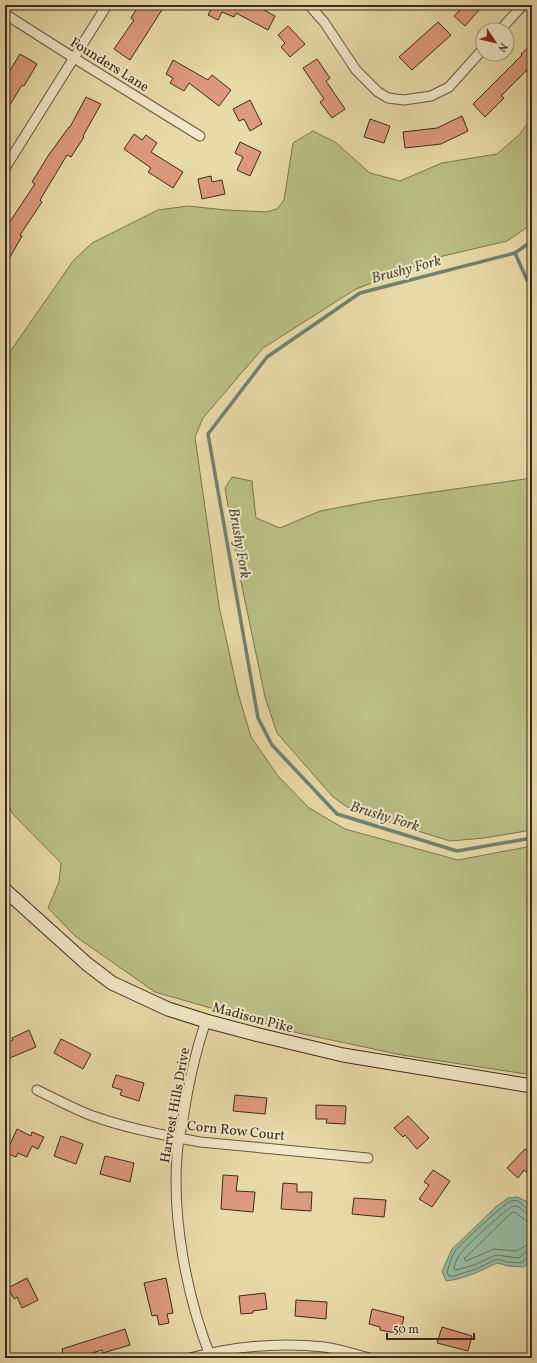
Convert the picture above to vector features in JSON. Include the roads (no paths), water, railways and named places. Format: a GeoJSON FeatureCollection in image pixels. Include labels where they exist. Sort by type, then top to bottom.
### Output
{"type":"FeatureCollection","features":[{"type":"Feature","properties":{"kind":"street"},"geometry":{"type":"LineString","coordinates":[[5,168],[106,5]]}},
{"type":"Feature","properties":{"kind":"street"},"geometry":{"type":"LineString","coordinates":[[309,5],[324,22],[356,70],[378,92],[388,98],[404,100],[431,96],[449,87],[475,58]]}},
{"type":"Feature","properties":{"kind":"street"},"geometry":{"type":"LineString","coordinates":[[507,22],[523,5]]}},
{"type":"Feature","properties":{"kind":"street","name":"Founders Lane"},"geometry":{"type":"LineString","coordinates":[[5,14],[200,136]]}},
{"type":"Feature","properties":{"kind":"street","name":"Madison Pike"},"geometry":{"type":"LineString","coordinates":[[5,890],[87,964],[112,983],[168,1009],[206,1021],[285,1042],[344,1055],[532,1086]]}},
{"type":"Feature","properties":{"kind":"street","name":"Harvest Hills Drive"},"geometry":{"type":"LineString","coordinates":[[206,1021],[196,1052],[179,1138],[176,1181],[181,1240],[190,1290],[210,1355]]}},
{"type":"Feature","properties":{"kind":"street","name":"Corn Row Court"},"geometry":{"type":"LineString","coordinates":[[37,1090],[96,1117],[116,1124],[179,1138],[200,1142],[368,1158]]}},
{"type":"Feature","properties":{"kind":"street"},"geometry":{"type":"LineString","coordinates":[[190,1358],[265,1346],[293,1345],[325,1347],[369,1358]]}},
{"type":"Feature","properties":{"kind":"water"},"geometry":{"type":"Polygon","coordinates":[[[517,1197],[526,1201],[532,1210],[532,1253],[530,1260],[524,1267],[508,1266],[497,1263],[466,1277],[446,1281],[442,1271],[452,1249],[497,1206],[508,1198],[517,1197]]]}},
{"type":"Feature","properties":{"kind":"waterway","name":"Brushy Fork"},"geometry":{"type":"LineString","coordinates":[[532,241],[515,253],[360,293],[267,357],[208,434],[258,718],[272,745],[337,814],[457,851],[532,838]]}},
{"type":"Feature","properties":{"kind":"waterway"},"geometry":{"type":"LineString","coordinates":[[515,253],[527,280],[532,283]]}}]}
